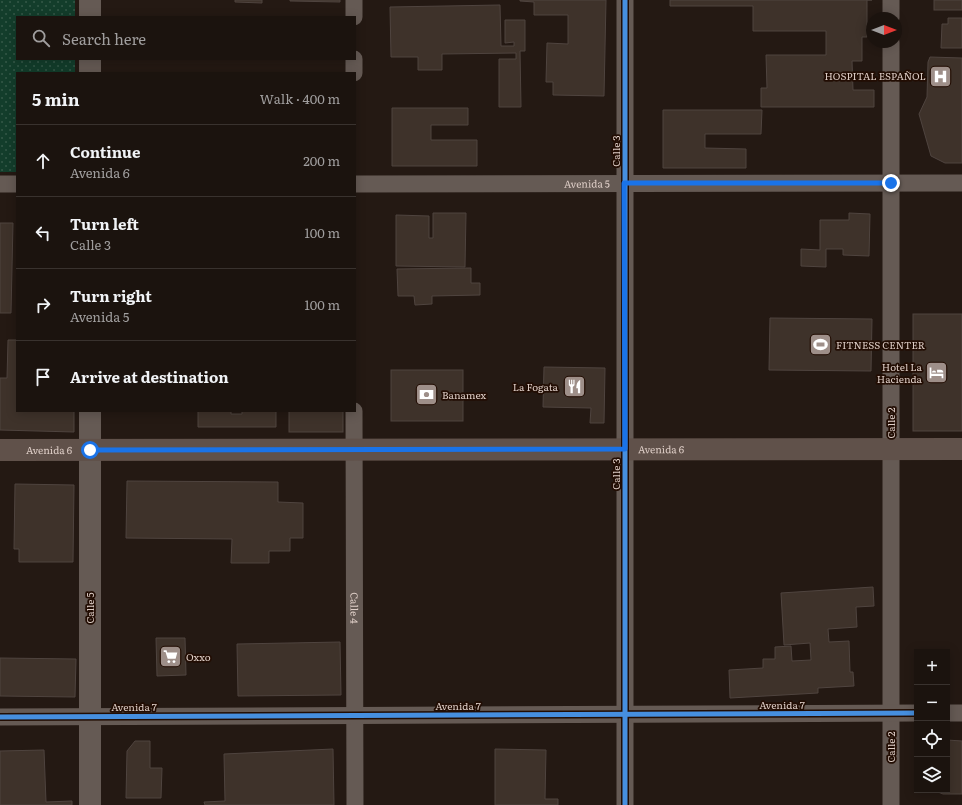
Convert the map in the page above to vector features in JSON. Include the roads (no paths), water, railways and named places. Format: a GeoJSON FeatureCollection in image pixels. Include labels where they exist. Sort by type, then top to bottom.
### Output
{"type":"FeatureCollection","features":[{"type":"Feature","properties":{"kind":"main road","name":"Avenida 6"},"geometry":{"type":"LineString","coordinates":[[0,450],[962,449]]}},
{"type":"Feature","properties":{"kind":"street"},"geometry":{"type":"LineString","coordinates":[[90,0],[90,16]]}},
{"type":"Feature","properties":{"kind":"street"},"geometry":{"type":"LineString","coordinates":[[354,0],[354,16]]}},
{"type":"Feature","properties":{"kind":"street","name":"Calle 3"},"geometry":{"type":"LineString","coordinates":[[624,0],[625,805]]}},
{"type":"Feature","properties":{"kind":"street"},"geometry":{"type":"LineString","coordinates":[[891,0],[891,12]]}},
{"type":"Feature","properties":{"kind":"street","name":"Calle 2"},"geometry":{"type":"LineString","coordinates":[[891,48],[891,805]]}},
{"type":"Feature","properties":{"kind":"street"},"geometry":{"type":"LineString","coordinates":[[90,60],[90,72]]}},
{"type":"Feature","properties":{"kind":"street"},"geometry":{"type":"LineString","coordinates":[[354,60],[354,72]]}},
{"type":"Feature","properties":{"kind":"street","name":"Avenida 5"},"geometry":{"type":"LineString","coordinates":[[356,184],[962,183]]}},
{"type":"Feature","properties":{"kind":"street"},"geometry":{"type":"LineString","coordinates":[[0,184],[16,184]]}},
{"type":"Feature","properties":{"kind":"street","name":"Calle 5"},"geometry":{"type":"LineString","coordinates":[[90,412],[90,805]]}},
{"type":"Feature","properties":{"kind":"street","name":"Calle 4"},"geometry":{"type":"LineString","coordinates":[[354,412],[355,805]]}},
{"type":"Feature","properties":{"kind":"street","name":"Avenida 7"},"geometry":{"type":"LineString","coordinates":[[0,717],[914,713]]}},
{"type":"Feature","properties":{"kind":"street"},"geometry":{"type":"LineString","coordinates":[[950,713],[962,713]]}},
{"type":"Feature","properties":{"kind":"place","name":"HOSPITAL ESPAÑOL"},"geometry":{"type":"Point","coordinates":[941,76]}},
{"type":"Feature","properties":{"kind":"place","name":"FITNESS CENTER"},"geometry":{"type":"Point","coordinates":[821,345]}},
{"type":"Feature","properties":{"kind":"place","name":"Hotel La Hacienda"},"geometry":{"type":"Point","coordinates":[937,373]}},
{"type":"Feature","properties":{"kind":"place","name":"La Fogata"},"geometry":{"type":"Point","coordinates":[574,387]}},
{"type":"Feature","properties":{"kind":"place","name":"Banamex"},"geometry":{"type":"Point","coordinates":[427,395]}},
{"type":"Feature","properties":{"kind":"place","name":"Oxxo"},"geometry":{"type":"Point","coordinates":[171,657]}}]}
